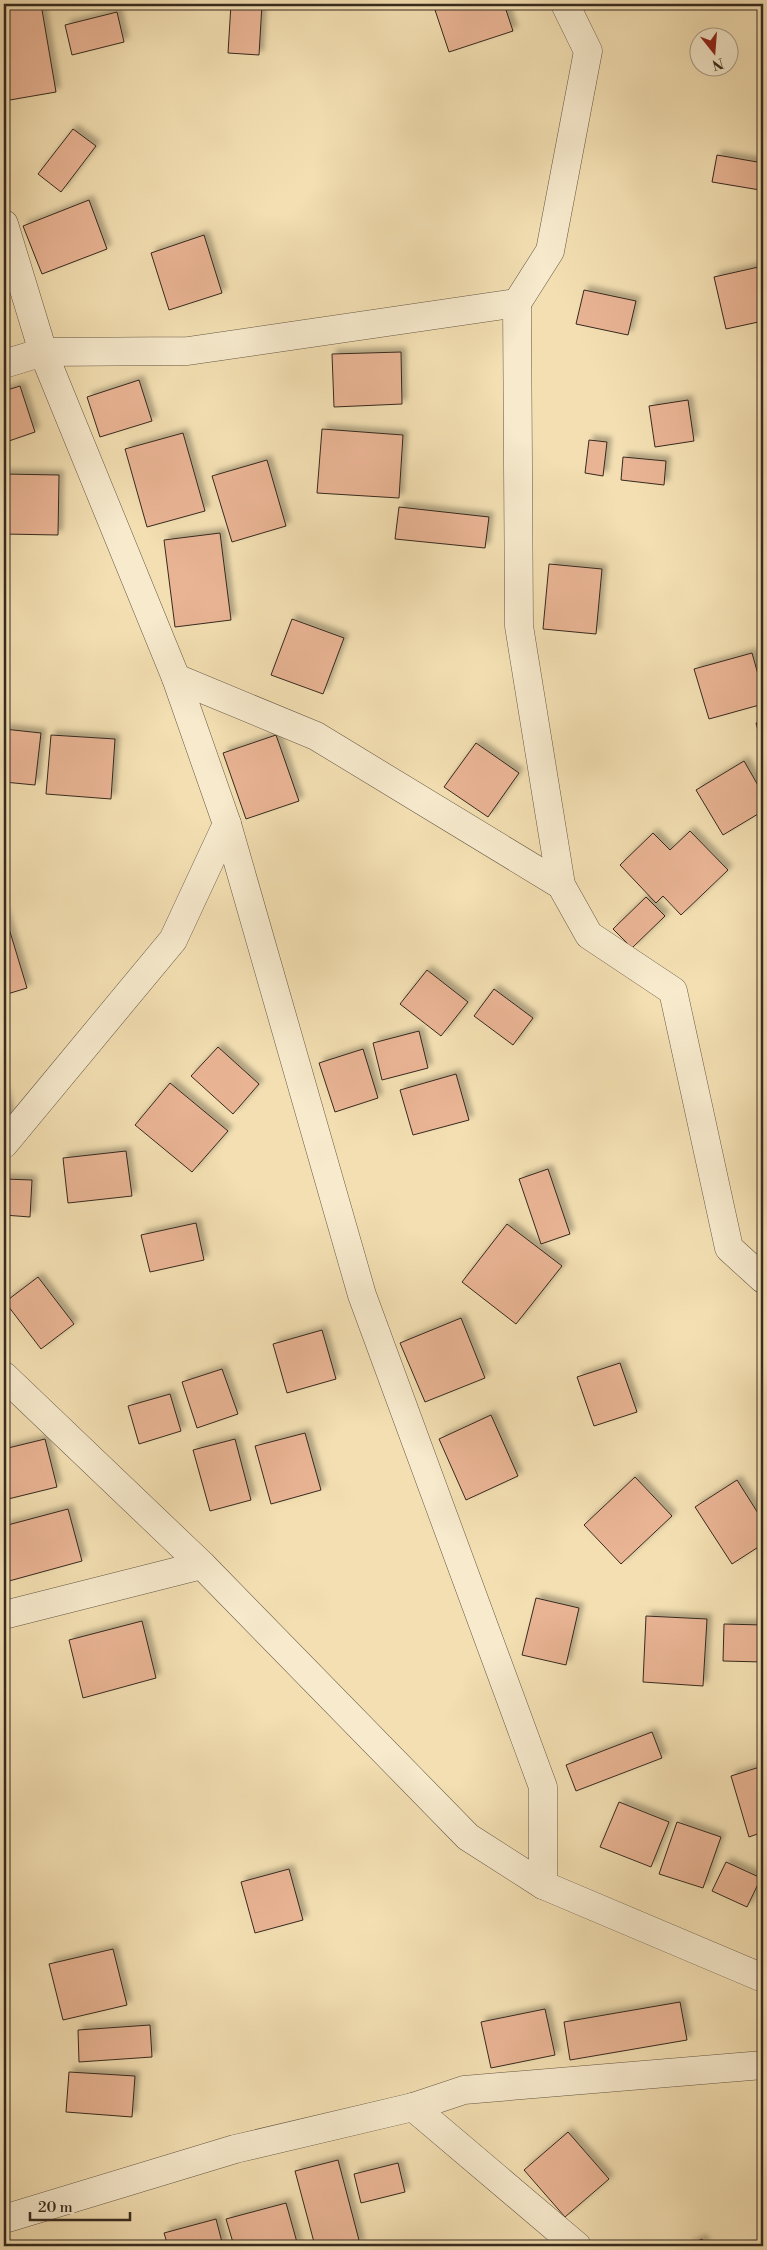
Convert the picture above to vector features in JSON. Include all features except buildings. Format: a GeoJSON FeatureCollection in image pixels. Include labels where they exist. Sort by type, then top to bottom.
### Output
{"type":"FeatureCollection","features":[{"type":"Feature","properties":{"kind":"street"},"geometry":{"type":"LineString","coordinates":[[565,4],[588,51],[550,251],[517,303],[519,626],[561,886],[589,934],[673,991],[728,1248],[763,1279]]}},
{"type":"Feature","properties":{"kind":"street"},"geometry":{"type":"LineString","coordinates":[[4,224],[43,352],[176,678],[227,824],[362,1295],[542,1787],[543,1885]]}},
{"type":"Feature","properties":{"kind":"street"},"geometry":{"type":"LineString","coordinates":[[4,364],[43,352],[188,351],[517,303]]}},
{"type":"Feature","properties":{"kind":"street"},"geometry":{"type":"LineString","coordinates":[[176,678],[316,736],[561,886]]}},
{"type":"Feature","properties":{"kind":"street"},"geometry":{"type":"LineString","coordinates":[[4,1144],[173,940],[227,824]]}},
{"type":"Feature","properties":{"kind":"street"},"geometry":{"type":"LineString","coordinates":[[4,1376],[202,1565],[468,1837],[543,1885],[763,1978]]}},
{"type":"Feature","properties":{"kind":"street"},"geometry":{"type":"LineString","coordinates":[[4,1615],[202,1565]]}},
{"type":"Feature","properties":{"kind":"street"},"geometry":{"type":"LineString","coordinates":[[4,2219],[235,2149],[413,2107],[464,2090],[763,2065]]}},
{"type":"Feature","properties":{"kind":"street"},"geometry":{"type":"LineString","coordinates":[[413,2107],[578,2246]]}}]}
